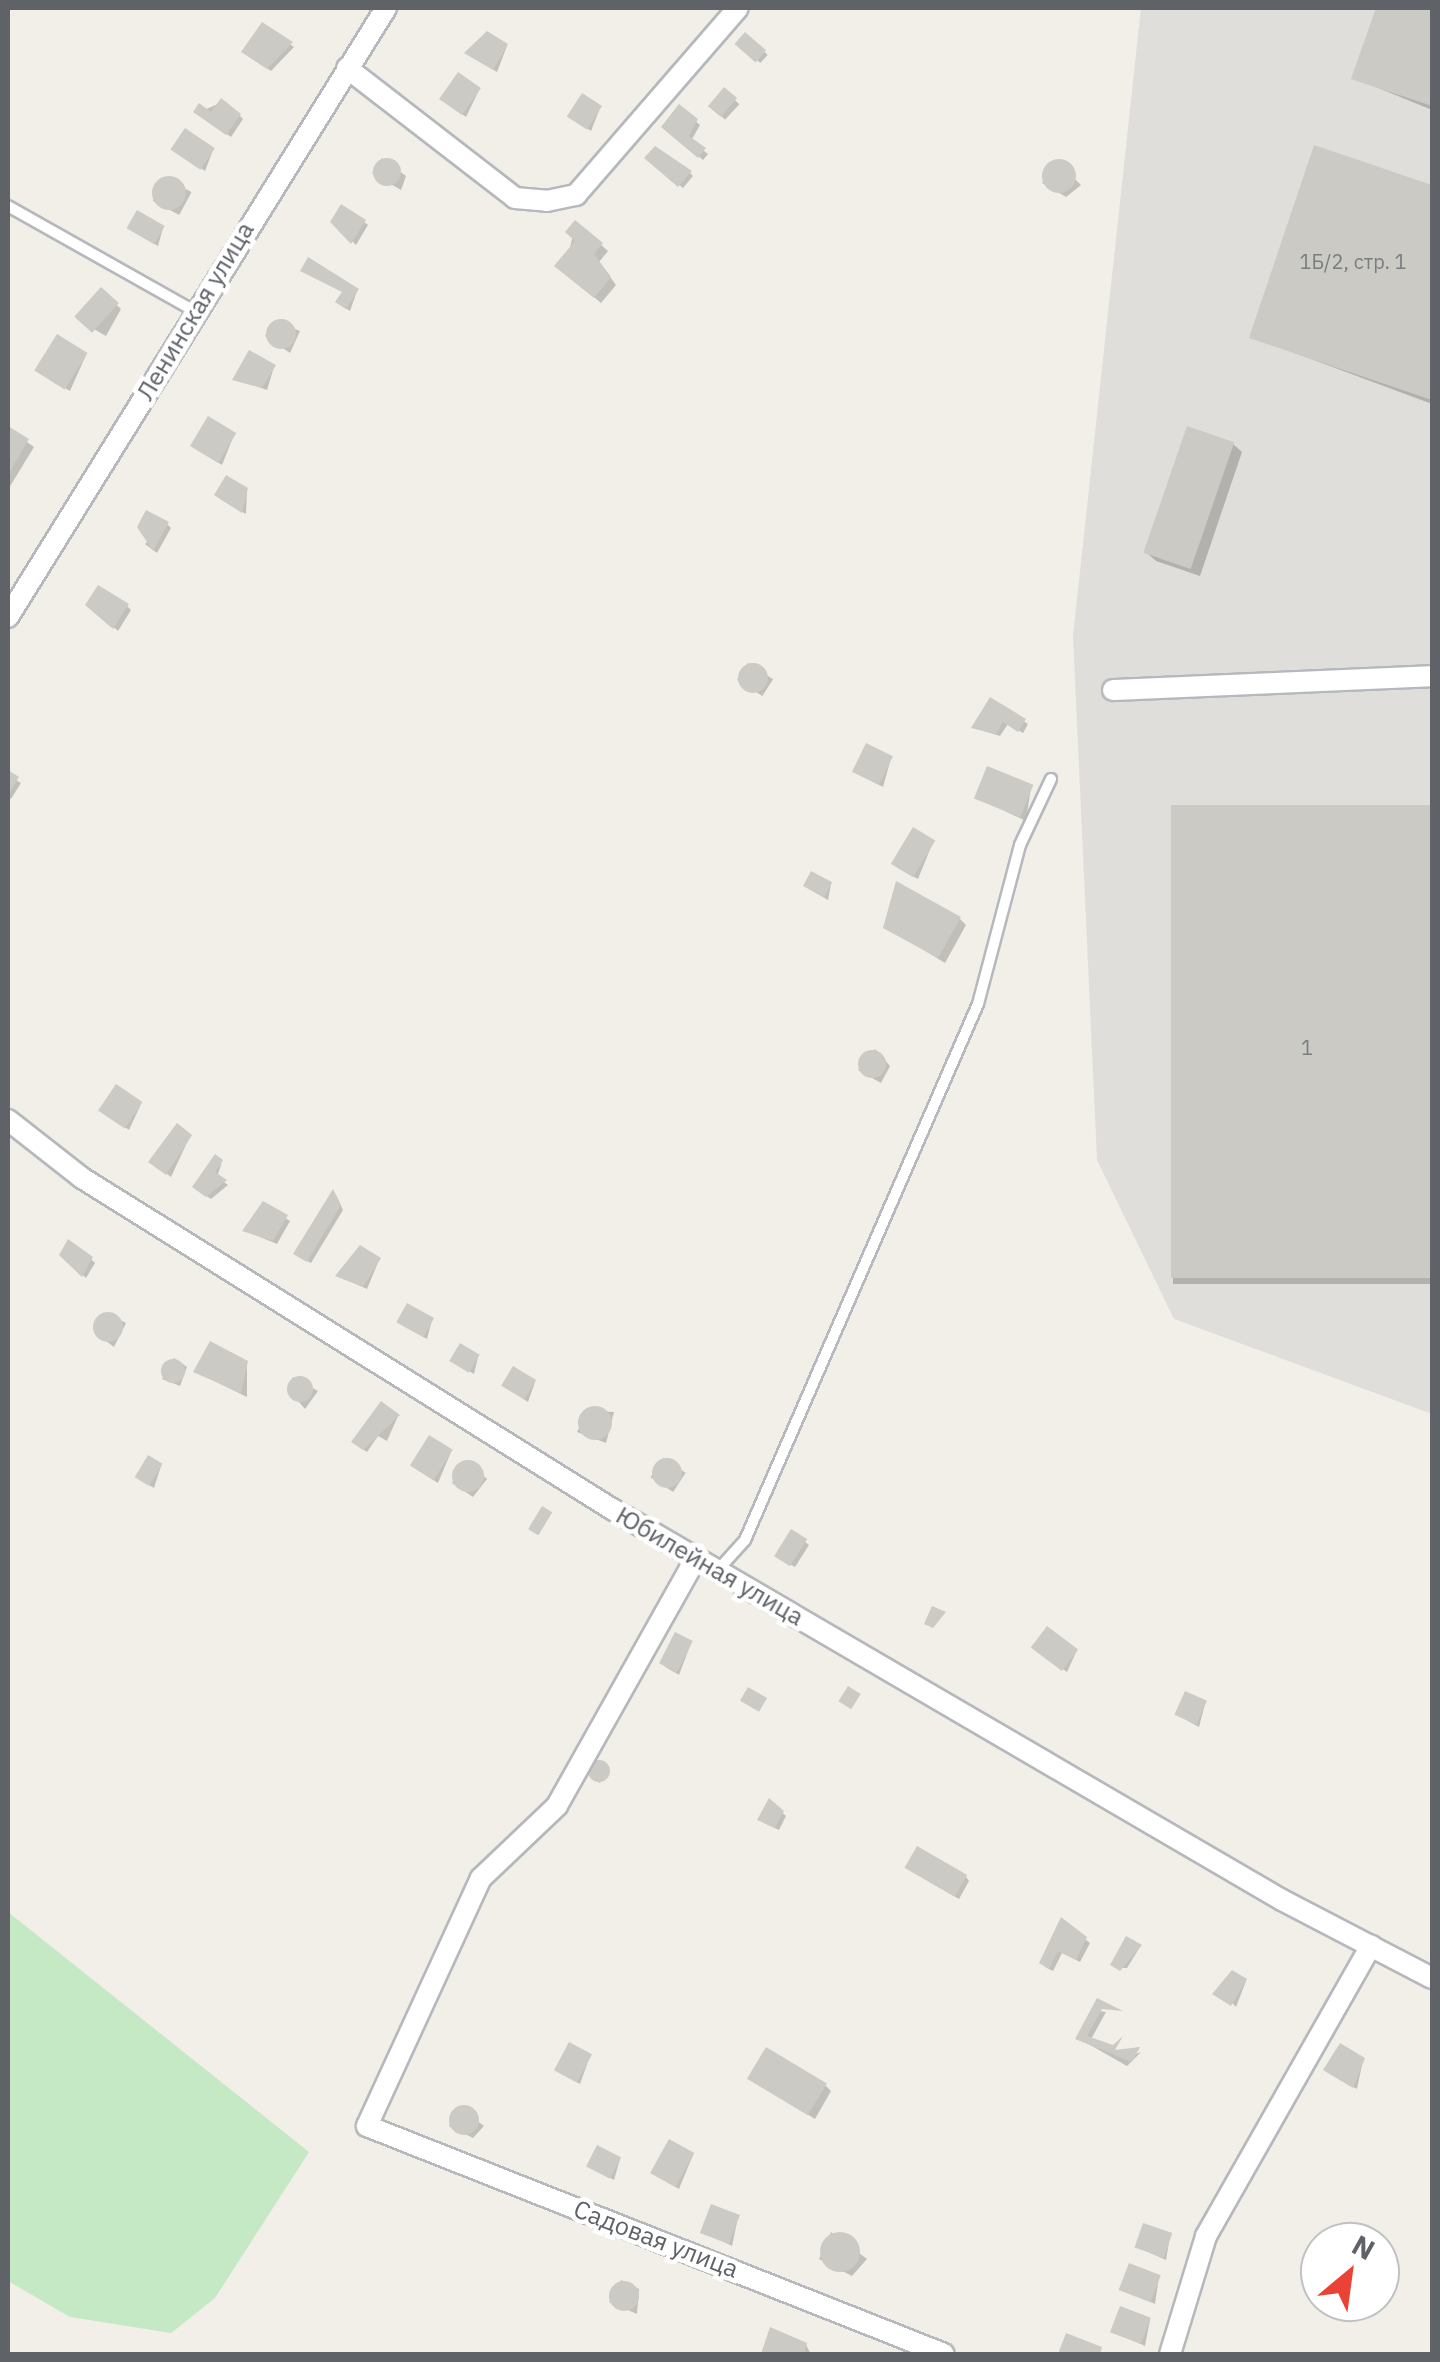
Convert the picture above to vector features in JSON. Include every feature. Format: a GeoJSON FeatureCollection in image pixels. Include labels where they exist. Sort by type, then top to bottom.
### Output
{"type":"FeatureCollection","features":[{"type":"Feature","properties":{"kind":"street","name":"Ленинская улица"},"geometry":{"type":"LineString","coordinates":[[8,616],[194,311],[386,8]]}},
{"type":"Feature","properties":{"kind":"street"},"geometry":{"type":"LineString","coordinates":[[347,68],[515,198],[547,200],[576,195],[738,8]]}},
{"type":"Feature","properties":{"kind":"street"},"geometry":{"type":"LineString","coordinates":[[1113,690],[1432,676]]}},
{"type":"Feature","properties":{"kind":"street","name":"Юбилейная улица"},"geometry":{"type":"LineString","coordinates":[[8,1120],[82,1178],[696,1558],[1432,1978]]}},
{"type":"Feature","properties":{"kind":"street","name":"Садовая улица"},"geometry":{"type":"LineString","coordinates":[[696,1558],[557,1806],[481,1878],[367,2126],[944,2354]]}},
{"type":"Feature","properties":{"kind":"street"},"geometry":{"type":"LineString","coordinates":[[1170,2354],[1206,2236],[1371,1946]]}},
{"type":"Feature","properties":{"kind":"lane"},"geometry":{"type":"LineString","coordinates":[[8,206],[194,311]]}},
{"type":"Feature","properties":{"kind":"lane"},"geometry":{"type":"LineString","coordinates":[[718,1571],[745,1540],[978,1004],[1020,846],[1051,779]]}},
{"type":"Feature","properties":{"kind":"shaded area"},"geometry":{"type":"Polygon","coordinates":[[[1141,8],[1432,8],[1432,1414],[1174,1319],[1097,1160],[1073,636],[1141,8]]]}},
{"type":"Feature","properties":{"kind":"green space"},"geometry":{"type":"Polygon","coordinates":[[[8,1912],[309,2152],[215,2298],[171,2333],[70,2317],[8,2281],[8,1912]]]}},
{"type":"Feature","properties":{"kind":"building"},"geometry":{"type":"Polygon","coordinates":[[[1376,8],[1432,8],[1432,106],[1351,79],[1376,8]]]}},
{"type":"Feature","properties":{"kind":"building"},"geometry":{"type":"Polygon","coordinates":[[[262,22],[293,42],[267,69],[241,52],[262,22]]]}},
{"type":"Feature","properties":{"kind":"building"},"geometry":{"type":"Polygon","coordinates":[[[487,31],[508,44],[493,70],[464,53],[487,31]]]}},
{"type":"Feature","properties":{"kind":"building"},"geometry":{"type":"Polygon","coordinates":[[[745,32],[766,50],[756,62],[735,44],[745,32]]]}},
{"type":"Feature","properties":{"kind":"building"},"geometry":{"type":"Polygon","coordinates":[[[458,72],[481,88],[462,115],[439,99],[458,72]]]}},
{"type":"Feature","properties":{"kind":"building"},"geometry":{"type":"Polygon","coordinates":[[[724,87],[737,98],[721,117],[708,106],[724,87]]]}},
{"type":"Feature","properties":{"kind":"building"},"geometry":{"type":"Polygon","coordinates":[[[582,93],[602,106],[587,130],[567,116],[582,93]]]}},
{"type":"Feature","properties":{"kind":"building"},"geometry":{"type":"Polygon","coordinates":[[[221,98],[241,114],[226,135],[193,112],[199,103],[211,112],[221,98]]]}},
{"type":"Feature","properties":{"kind":"building"},"geometry":{"type":"Polygon","coordinates":[[[679,104],[698,119],[689,136],[706,148],[698,158],[661,127],[679,104]]]}},
{"type":"Feature","properties":{"kind":"building"},"geometry":{"type":"Polygon","coordinates":[[[185,128],[215,148],[200,170],[170,150],[185,128]]]}},
{"type":"Feature","properties":{"kind":"building"},"geometry":{"type":"Polygon","coordinates":[[[1314,145],[1432,185],[1432,400],[1249,338],[1314,145]]]}},
{"type":"Feature","properties":{"kind":"building"},"geometry":{"type":"Polygon","coordinates":[[[655,146],[692,171],[678,187],[644,158],[655,146]]]}},
{"type":"Feature","properties":{"kind":"building"},"geometry":{"type":"Polygon","coordinates":[[[387,158],[397,162],[401,172],[397,182],[387,186],[377,182],[373,172],[377,162],[387,158]]]}},
{"type":"Feature","properties":{"kind":"building"},"geometry":{"type":"Polygon","coordinates":[[[1059,159],[1071,164],[1076,176],[1071,188],[1059,193],[1047,188],[1042,176],[1047,164],[1059,159]]]}},
{"type":"Feature","properties":{"kind":"building"},"geometry":{"type":"Polygon","coordinates":[[[169,176],[181,181],[186,193],[181,205],[169,210],[157,205],[152,193],[157,181],[169,176]]]}},
{"type":"Feature","properties":{"kind":"building"},"geometry":{"type":"Polygon","coordinates":[[[341,204],[366,220],[351,244],[330,222],[341,204]]]}},
{"type":"Feature","properties":{"kind":"building"},"geometry":{"type":"Polygon","coordinates":[[[137,210],[165,226],[154,244],[126,228],[137,210]]]}},
{"type":"Feature","properties":{"kind":"building"},"geometry":{"type":"Polygon","coordinates":[[[575,220],[603,243],[594,254],[611,277],[594,298],[554,266],[575,241],[565,232],[575,220]]]}},
{"type":"Feature","properties":{"kind":"building"},"geometry":{"type":"Polygon","coordinates":[[[308,257],[359,289],[346,309],[335,302],[342,292],[300,271],[308,257]]]}},
{"type":"Feature","properties":{"kind":"building"},"geometry":{"type":"Polygon","coordinates":[[[101,287],[119,303],[92,333],[74,317],[101,287]]]}},
{"type":"Feature","properties":{"kind":"building"},"geometry":{"type":"Polygon","coordinates":[[[281,319],[295,328],[296,334],[287,348],[281,349],[267,340],[266,334],[275,320],[281,319]]]}},
{"type":"Feature","properties":{"kind":"building"},"geometry":{"type":"Polygon","coordinates":[[[57,334],[88,353],[65,390],[34,370],[57,334]]]}},
{"type":"Feature","properties":{"kind":"building"},"geometry":{"type":"Polygon","coordinates":[[[249,350],[276,365],[262,388],[232,380],[249,350]]]}},
{"type":"Feature","properties":{"kind":"building"},"geometry":{"type":"Polygon","coordinates":[[[208,416],[236,433],[218,463],[190,446],[208,416]]]}},
{"type":"Feature","properties":{"kind":"building"},"geometry":{"type":"Polygon","coordinates":[[[8,426],[29,439],[8,475],[8,426]]]}},
{"type":"Feature","properties":{"kind":"building"},"geometry":{"type":"Polygon","coordinates":[[[1187,426],[1234,442],[1191,569],[1143,553],[1187,426]]]}},
{"type":"Feature","properties":{"kind":"building"},"geometry":{"type":"Polygon","coordinates":[[[226,475],[248,488],[242,513],[214,495],[226,475]]]}},
{"type":"Feature","properties":{"kind":"building"},"geometry":{"type":"Polygon","coordinates":[[[146,510],[169,522],[153,551],[137,527],[146,510]]]}},
{"type":"Feature","properties":{"kind":"building"},"geometry":{"type":"Polygon","coordinates":[[[98,585],[129,604],[113,629],[85,605],[98,585]]]}},
{"type":"Feature","properties":{"kind":"building"},"geometry":{"type":"Polygon","coordinates":[[[753,663],[764,667],[768,678],[764,689],[753,693],[742,689],[738,678],[742,667],[753,663]]]}},
{"type":"Feature","properties":{"kind":"building"},"geometry":{"type":"Polygon","coordinates":[[[990,697],[1026,719],[1018,732],[1003,722],[996,734],[971,728],[990,697]]]}},
{"type":"Feature","properties":{"kind":"building"},"geometry":{"type":"Polygon","coordinates":[[[866,743],[893,756],[879,785],[852,772],[866,743]]]}},
{"type":"Feature","properties":{"kind":"building"},"geometry":{"type":"Polygon","coordinates":[[[987,766],[1033,785],[1020,817],[974,798],[987,766]]]}},
{"type":"Feature","properties":{"kind":"building"},"geometry":{"type":"Polygon","coordinates":[[[8,770],[19,777],[8,795],[8,770]]]}},
{"type":"Feature","properties":{"kind":"building"},"geometry":{"type":"Polygon","coordinates":[[[1171,805],[1432,805],[1432,1278],[1171,1278],[1171,805]]]}},
{"type":"Feature","properties":{"kind":"building"},"geometry":{"type":"Polygon","coordinates":[[[913,827],[935,840],[913,877],[891,864],[913,827]]]}},
{"type":"Feature","properties":{"kind":"building"},"geometry":{"type":"Polygon","coordinates":[[[811,871],[832,882],[824,897],[803,886],[811,871]]]}},
{"type":"Feature","properties":{"kind":"building"},"geometry":{"type":"Polygon","coordinates":[[[896,881],[961,917],[938,958],[883,928],[896,881]]]}},
{"type":"Feature","properties":{"kind":"building"},"geometry":{"type":"Polygon","coordinates":[[[872,1050],[882,1054],[886,1064],[882,1074],[872,1078],[862,1074],[858,1064],[862,1054],[872,1050]]]}},
{"type":"Feature","properties":{"kind":"building"},"geometry":{"type":"Polygon","coordinates":[[[116,1084],[143,1102],[125,1128],[98,1111],[116,1084]]]}},
{"type":"Feature","properties":{"kind":"building"},"geometry":{"type":"Polygon","coordinates":[[[177,1123],[192,1135],[166,1175],[148,1162],[177,1123]]]}},
{"type":"Feature","properties":{"kind":"building"},"geometry":{"type":"Polygon","coordinates":[[[215,1154],[223,1160],[215,1172],[227,1180],[206,1197],[192,1187],[215,1154]]]}},
{"type":"Feature","properties":{"kind":"building"},"geometry":{"type":"Polygon","coordinates":[[[333,1189],[341,1205],[307,1262],[293,1254],[333,1189]]]}},
{"type":"Feature","properties":{"kind":"building"},"geometry":{"type":"Polygon","coordinates":[[[263,1201],[288,1215],[273,1241],[242,1231],[263,1201]]]}},
{"type":"Feature","properties":{"kind":"building"},"geometry":{"type":"Polygon","coordinates":[[[68,1239],[93,1257],[82,1277],[59,1255],[68,1239]]]}},
{"type":"Feature","properties":{"kind":"building"},"geometry":{"type":"Polygon","coordinates":[[[360,1245],[381,1258],[363,1287],[335,1276],[360,1245]]]}},
{"type":"Feature","properties":{"kind":"building"},"geometry":{"type":"Polygon","coordinates":[[[407,1303],[434,1318],[423,1337],[396,1322],[407,1303]]]}},
{"type":"Feature","properties":{"kind":"building"},"geometry":{"type":"Polygon","coordinates":[[[108,1312],[122,1321],[123,1327],[114,1341],[108,1342],[94,1333],[93,1327],[102,1313],[108,1312]]]}},
{"type":"Feature","properties":{"kind":"building"},"geometry":{"type":"Polygon","coordinates":[[[210,1341],[248,1361],[241,1393],[193,1372],[210,1341]]]}},
{"type":"Feature","properties":{"kind":"building"},"geometry":{"type":"Polygon","coordinates":[[[460,1343],[480,1355],[469,1373],[449,1361],[460,1343]]]}},
{"type":"Feature","properties":{"kind":"building"},"geometry":{"type":"Polygon","coordinates":[[[173,1359],[182,1362],[182,1380],[173,1383],[164,1380],[161,1371],[164,1362],[173,1359]]]}},
{"type":"Feature","properties":{"kind":"building"},"geometry":{"type":"Polygon","coordinates":[[[513,1366],[536,1380],[524,1400],[501,1386],[513,1366]]]}},
{"type":"Feature","properties":{"kind":"building"},"geometry":{"type":"Polygon","coordinates":[[[300,1376],[309,1380],[313,1389],[309,1398],[300,1402],[291,1398],[287,1389],[291,1380],[300,1376]]]}},
{"type":"Feature","properties":{"kind":"building"},"geometry":{"type":"Polygon","coordinates":[[[381,1401],[400,1415],[363,1450],[351,1442],[381,1401]]]}},
{"type":"Feature","properties":{"kind":"building"},"geometry":{"type":"Polygon","coordinates":[[[595,1406],[607,1411],[612,1423],[607,1435],[595,1440],[583,1435],[578,1423],[583,1411],[595,1406]]]}},
{"type":"Feature","properties":{"kind":"building"},"geometry":{"type":"Polygon","coordinates":[[[429,1435],[453,1450],[434,1480],[410,1466],[429,1435]]]}},
{"type":"Feature","properties":{"kind":"building"},"geometry":{"type":"Polygon","coordinates":[[[148,1455],[163,1464],[149,1486],[135,1477],[148,1455]]]}},
{"type":"Feature","properties":{"kind":"building"},"geometry":{"type":"Polygon","coordinates":[[[667,1458],[678,1462],[682,1473],[678,1484],[667,1488],[656,1484],[652,1473],[656,1462],[667,1458]]]}},
{"type":"Feature","properties":{"kind":"building"},"geometry":{"type":"Polygon","coordinates":[[[468,1460],[479,1465],[484,1476],[479,1487],[468,1492],[457,1487],[452,1476],[457,1465],[468,1460]]]}},
{"type":"Feature","properties":{"kind":"building"},"geometry":{"type":"Polygon","coordinates":[[[542,1506],[552,1512],[538,1535],[528,1529],[542,1506]]]}},
{"type":"Feature","properties":{"kind":"building"},"geometry":{"type":"Polygon","coordinates":[[[791,1529],[807,1539],[790,1566],[774,1556],[791,1529]]]}},
{"type":"Feature","properties":{"kind":"building"},"geometry":{"type":"Polygon","coordinates":[[[932,1606],[946,1612],[933,1628],[924,1624],[932,1606]]]}},
{"type":"Feature","properties":{"kind":"building"},"geometry":{"type":"Polygon","coordinates":[[[1047,1626],[1078,1649],[1062,1671],[1031,1648],[1047,1626]]]}},
{"type":"Feature","properties":{"kind":"building"},"geometry":{"type":"Polygon","coordinates":[[[675,1632],[693,1641],[677,1672],[659,1663],[675,1632]]]}},
{"type":"Feature","properties":{"kind":"building"},"geometry":{"type":"Polygon","coordinates":[[[848,1686],[861,1694],[851,1709],[838,1701],[848,1686]]]}},
{"type":"Feature","properties":{"kind":"building"},"geometry":{"type":"Polygon","coordinates":[[[748,1687],[767,1698],[759,1712],[740,1701],[748,1687]]]}},
{"type":"Feature","properties":{"kind":"building"},"geometry":{"type":"Polygon","coordinates":[[[1185,1691],[1207,1701],[1196,1725],[1174,1715],[1185,1691]]]}},
{"type":"Feature","properties":{"kind":"building"},"geometry":{"type":"Polygon","coordinates":[[[599,1760],[610,1771],[599,1782],[588,1771],[599,1760]]]}},
{"type":"Feature","properties":{"kind":"building"},"geometry":{"type":"Polygon","coordinates":[[[769,1798],[784,1811],[775,1828],[757,1820],[769,1798]]]}},
{"type":"Feature","properties":{"kind":"building"},"geometry":{"type":"Polygon","coordinates":[[[917,1846],[967,1875],[955,1897],[905,1868],[917,1846]]]}},
{"type":"Feature","properties":{"kind":"building"},"geometry":{"type":"Polygon","coordinates":[[[1061,1917],[1087,1937],[1076,1960],[1058,1951],[1049,1969],[1039,1963],[1061,1917]]]}},
{"type":"Feature","properties":{"kind":"building"},"geometry":{"type":"Polygon","coordinates":[[[1126,1936],[1142,1945],[1120,1971],[1110,1965],[1126,1936]]]}},
{"type":"Feature","properties":{"kind":"building"},"geometry":{"type":"Polygon","coordinates":[[[1232,1970],[1247,1979],[1231,2006],[1212,1994],[1232,1970]]]}},
{"type":"Feature","properties":{"kind":"building"},"geometry":{"type":"Polygon","coordinates":[[[1097,1998],[1123,2011],[1102,2009],[1087,2036],[1113,2045],[1123,2036],[1115,2050],[1140,2047],[1132,2062],[1075,2039],[1097,1998]]]}},
{"type":"Feature","properties":{"kind":"building"},"geometry":{"type":"Polygon","coordinates":[[[569,2042],[592,2054],[577,2082],[554,2070],[569,2042]]]}},
{"type":"Feature","properties":{"kind":"building"},"geometry":{"type":"Polygon","coordinates":[[[1340,2043],[1365,2058],[1353,2088],[1323,2070],[1340,2043]]]}},
{"type":"Feature","properties":{"kind":"building"},"geometry":{"type":"Polygon","coordinates":[[[766,2047],[827,2084],[808,2115],[747,2079],[766,2047]]]}},
{"type":"Feature","properties":{"kind":"building"},"geometry":{"type":"Polygon","coordinates":[[[464,2105],[475,2109],[479,2120],[475,2131],[464,2135],[453,2131],[449,2120],[453,2109],[464,2105]]]}},
{"type":"Feature","properties":{"kind":"building"},"geometry":{"type":"Polygon","coordinates":[[[669,2139],[694,2153],[675,2187],[650,2173],[669,2139]]]}},
{"type":"Feature","properties":{"kind":"building"},"geometry":{"type":"Polygon","coordinates":[[[597,2145],[621,2157],[610,2179],[586,2166],[597,2145]]]}},
{"type":"Feature","properties":{"kind":"building"},"geometry":{"type":"Polygon","coordinates":[[[711,2204],[740,2215],[729,2244],[700,2233],[711,2204]]]}},
{"type":"Feature","properties":{"kind":"building"},"geometry":{"type":"Polygon","coordinates":[[[1143,2223],[1172,2233],[1164,2258],[1135,2248],[1143,2223]]]}},
{"type":"Feature","properties":{"kind":"building"},"geometry":{"type":"Polygon","coordinates":[[[840,2232],[854,2238],[860,2252],[854,2266],[840,2272],[826,2266],[820,2252],[826,2238],[840,2232]]]}},
{"type":"Feature","properties":{"kind":"building"},"geometry":{"type":"Polygon","coordinates":[[[1129,2263],[1161,2275],[1150,2302],[1119,2290],[1129,2263]]]}},
{"type":"Feature","properties":{"kind":"building"},"geometry":{"type":"Polygon","coordinates":[[[624,2281],[635,2285],[639,2296],[635,2307],[624,2311],[613,2307],[609,2296],[613,2285],[624,2281]]]}},
{"type":"Feature","properties":{"kind":"building"},"geometry":{"type":"Polygon","coordinates":[[[1120,2306],[1151,2318],[1141,2344],[1110,2332],[1120,2306]]]}},
{"type":"Feature","properties":{"kind":"building"},"geometry":{"type":"Polygon","coordinates":[[[770,2327],[807,2343],[804,2354],[761,2354],[770,2327]]]}},
{"type":"Feature","properties":{"kind":"building"},"geometry":{"type":"Polygon","coordinates":[[[1066,2333],[1102,2347],[1100,2354],[1058,2354],[1066,2333]]]}}]}
